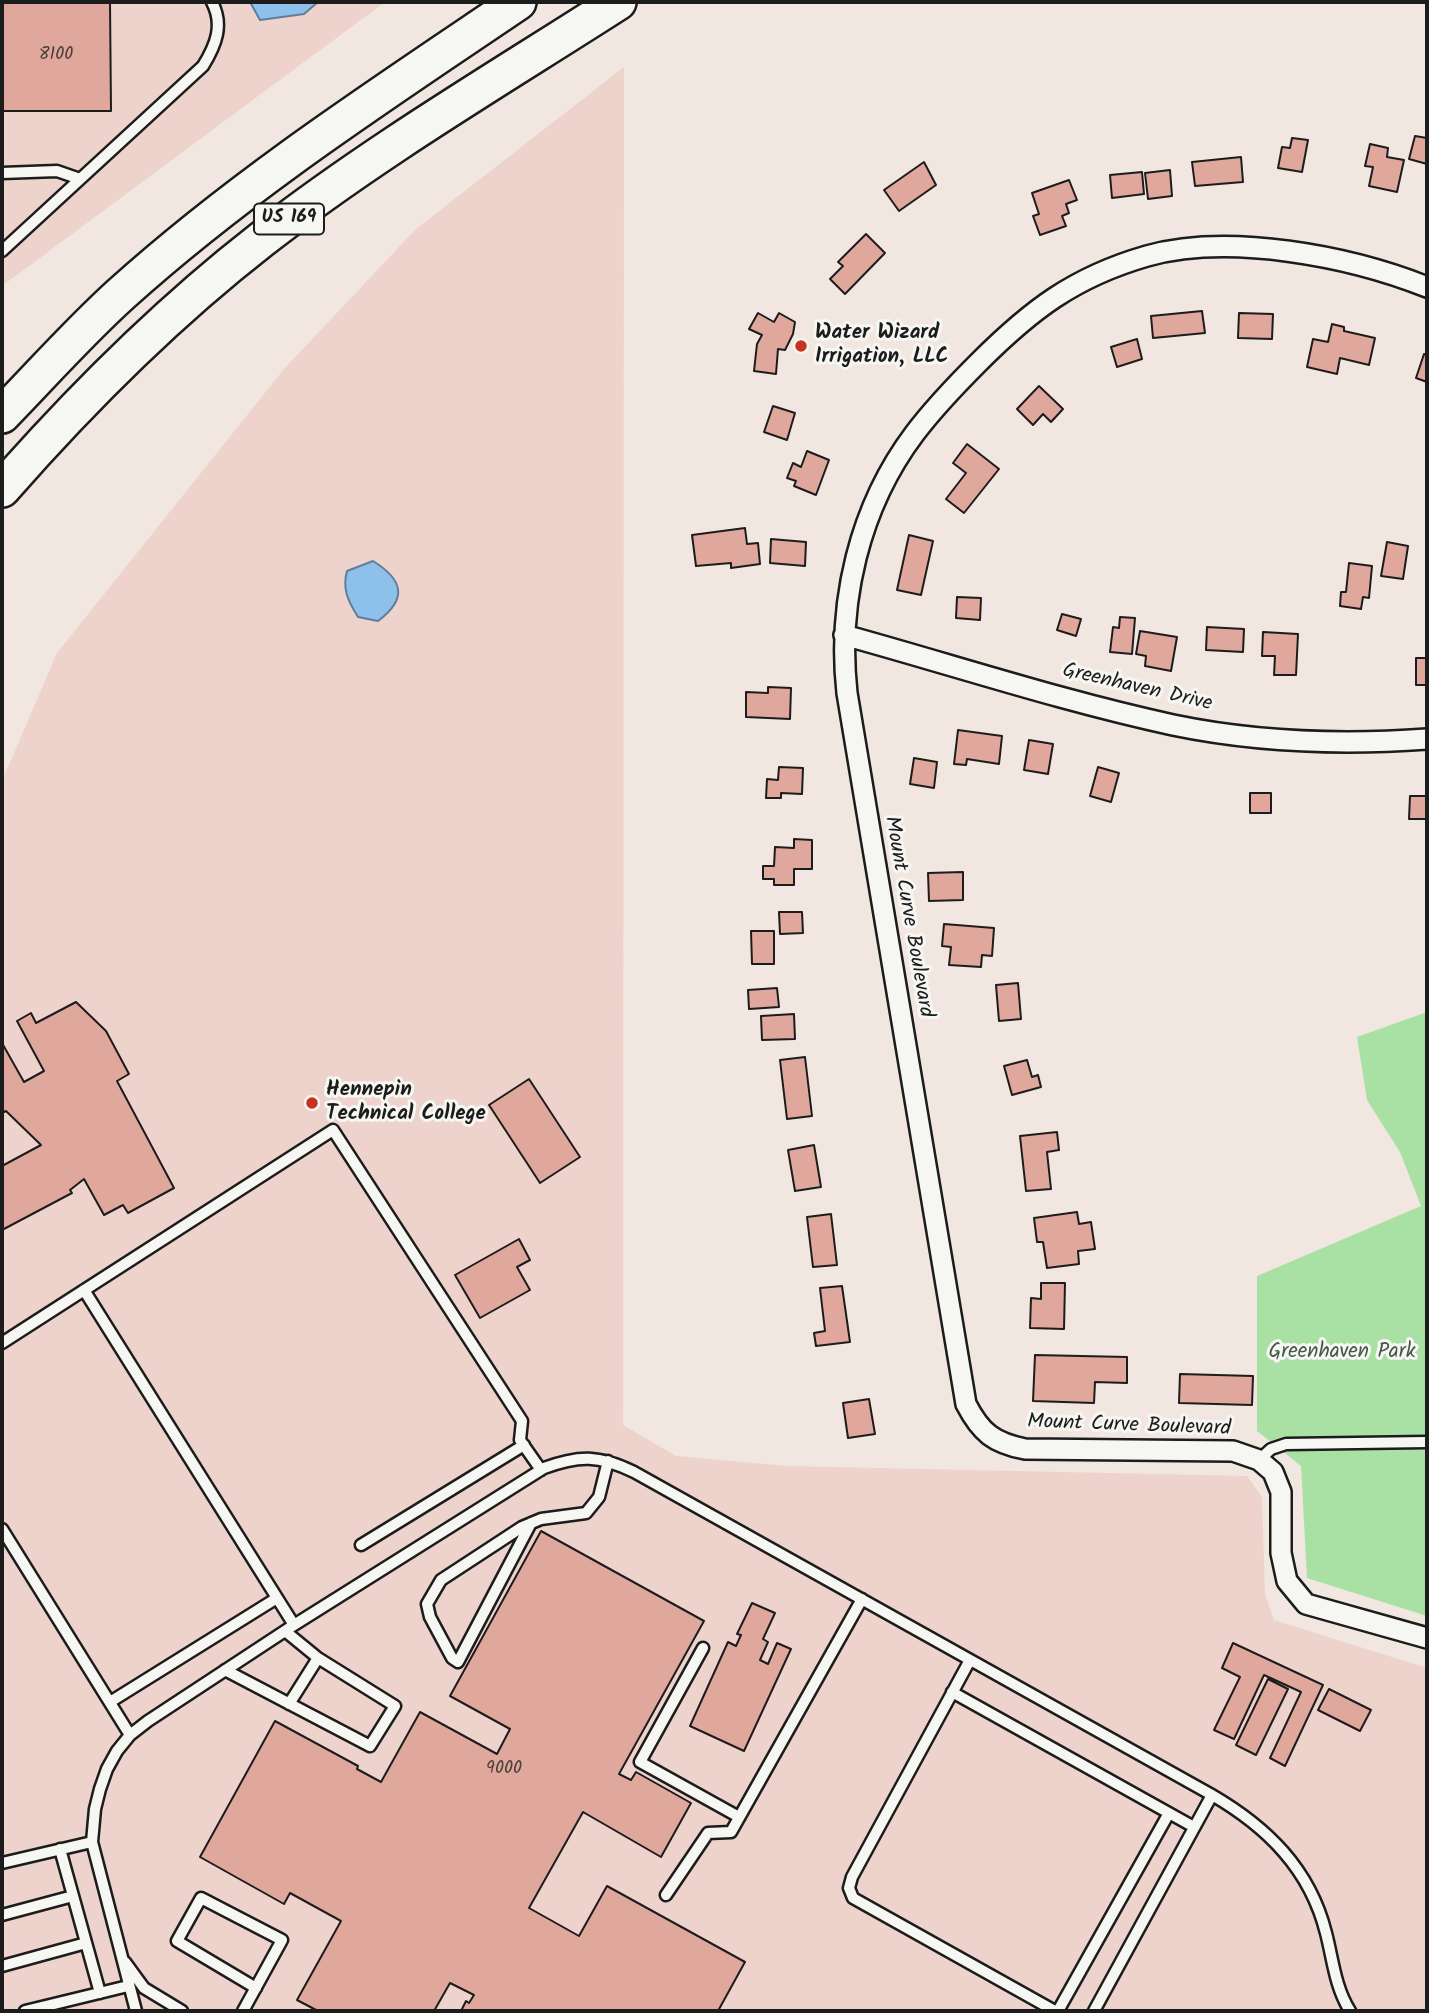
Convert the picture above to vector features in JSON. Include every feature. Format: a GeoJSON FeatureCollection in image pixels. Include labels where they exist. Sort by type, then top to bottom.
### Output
{"type":"FeatureCollection","features":[{"type":"Feature","properties":{"kind":"highway","name":"US 169"},"geometry":{"type":"LineString","coordinates":[[2,415],[120,295],[192,234],[303,148],[518,2]]}},
{"type":"Feature","properties":{"kind":"highway","name":"US 169"},"geometry":{"type":"LineString","coordinates":[[2,489],[64,419],[158,327],[260,240],[360,167],[618,2]]}},
{"type":"Feature","properties":{"kind":"street","name":"Mount Curve Boulevard"},"geometry":{"type":"LineString","coordinates":[[1259,1460],[1233,1451],[1026,1449],[1006,1445],[988,1435],[975,1421],[966,1404],[847,693],[844,635],[852,571],[882,485],[906,446],[931,413],[1026,317],[1072,285],[1108,269],[1149,256],[1194,248],[1241,246],[1350,264],[1427,286]]}},
{"type":"Feature","properties":{"kind":"street","name":"Greenhaven Drive"},"geometry":{"type":"LineString","coordinates":[[844,635],[1100,707],[1175,725],[1252,736],[1330,742],[1427,739]]}},
{"type":"Feature","properties":{"kind":"street"},"geometry":{"type":"LineString","coordinates":[[1259,1460],[1273,1472],[1281,1492],[1281,1553],[1287,1581],[1306,1604],[1427,1638]]}},
{"type":"Feature","properties":{"kind":"lane"},"geometry":{"type":"LineString","coordinates":[[2,251],[203,66],[214,48],[219,31],[212,2]]}},
{"type":"Feature","properties":{"kind":"lane"},"geometry":{"type":"LineString","coordinates":[[2,173],[57,171],[80,179]]}},
{"type":"Feature","properties":{"kind":"lane"},"geometry":{"type":"LineString","coordinates":[[2,1343],[332,1130],[522,1421],[520,1440],[541,1470]]}},
{"type":"Feature","properties":{"kind":"lane"},"geometry":{"type":"LineString","coordinates":[[84,1290],[277,1598],[290,1628],[318,1658],[395,1706],[370,1746],[225,1670]]}},
{"type":"Feature","properties":{"kind":"lane"},"geometry":{"type":"LineString","coordinates":[[1259,1460],[1271,1449],[1286,1444],[1427,1442]]}},
{"type":"Feature","properties":{"kind":"lane"},"geometry":{"type":"LineString","coordinates":[[361,1545],[524,1446]]}},
{"type":"Feature","properties":{"kind":"lane"},"geometry":{"type":"LineString","coordinates":[[136,2011],[92,1842],[95,1809],[107,1769],[130,1735],[290,1628],[541,1470],[568,1459],[583,1457],[608,1461],[634,1472],[1254,1821],[1291,1860],[1321,1913],[1337,1983],[1350,2011]]}},
{"type":"Feature","properties":{"kind":"lane"},"geometry":{"type":"LineString","coordinates":[[531,1523],[458,1662],[452,1658],[430,1616],[427,1604],[440,1580],[522,1527],[531,1523],[541,1519],[586,1513],[599,1497],[608,1461]]}},
{"type":"Feature","properties":{"kind":"lane"},"geometry":{"type":"LineString","coordinates":[[2,1530],[130,1735]]}},
{"type":"Feature","properties":{"kind":"lane"},"geometry":{"type":"LineString","coordinates":[[110,1702],[277,1598]]}},
{"type":"Feature","properties":{"kind":"lane"},"geometry":{"type":"LineString","coordinates":[[666,1895],[708,1833],[731,1832],[862,1599]]}},
{"type":"Feature","properties":{"kind":"lane"},"geometry":{"type":"LineString","coordinates":[[703,1648],[640,1762],[739,1817]]}},
{"type":"Feature","properties":{"kind":"lane"},"geometry":{"type":"LineString","coordinates":[[289,1704],[318,1658]]}},
{"type":"Feature","properties":{"kind":"lane"},"geometry":{"type":"LineString","coordinates":[[970,1660],[852,1877],[849,1888],[853,1898],[1056,2011],[1169,1813]]}},
{"type":"Feature","properties":{"kind":"lane"},"geometry":{"type":"LineString","coordinates":[[952,1692],[1194,1827]]}},
{"type":"Feature","properties":{"kind":"lane"},"geometry":{"type":"LineString","coordinates":[[1094,2011],[1212,1795]]}},
{"type":"Feature","properties":{"kind":"lane"},"geometry":{"type":"LineString","coordinates":[[2,1863],[92,1842]]}},
{"type":"Feature","properties":{"kind":"lane"},"geometry":{"type":"LineString","coordinates":[[60,1849],[100,1993]]}},
{"type":"Feature","properties":{"kind":"lane"},"geometry":{"type":"LineString","coordinates":[[2,1915],[73,1896]]}},
{"type":"Feature","properties":{"kind":"lane"},"geometry":{"type":"LineString","coordinates":[[243,2011],[256,1988],[282,1940],[201,1898],[177,1941],[256,1988]]}},
{"type":"Feature","properties":{"kind":"lane"},"geometry":{"type":"LineString","coordinates":[[2,1965],[86,1943]]}},
{"type":"Feature","properties":{"kind":"lane"},"geometry":{"type":"LineString","coordinates":[[121,1956],[144,1988],[182,2011]]}},
{"type":"Feature","properties":{"kind":"lane"},"geometry":{"type":"LineString","coordinates":[[25,2011],[128,1986]]}},
{"type":"Feature","properties":{"kind":"shaded area"},"geometry":{"type":"Polygon","coordinates":[[[2,2],[385,2],[2,286],[2,2]]]}},
{"type":"Feature","properties":{"kind":"shaded area","name":"Hennepin Technical College"},"geometry":{"type":"Polygon","coordinates":[[[624,67],[623,1425],[676,1456],[787,1466],[1247,1476],[1262,1497],[1265,1594],[1274,1620],[1427,1668],[1427,2011],[2,2011],[2,781],[57,653],[284,369],[416,229],[624,67]]]}},
{"type":"Feature","properties":{"kind":"green space","name":"Greenhaven Park"},"geometry":{"type":"Polygon","coordinates":[[[1427,1012],[1427,1616],[1307,1578],[1301,1466],[1257,1431],[1257,1276],[1421,1206],[1400,1152],[1367,1100],[1357,1037],[1427,1012]]]}},
{"type":"Feature","properties":{"kind":"water"},"geometry":{"type":"Polygon","coordinates":[[[250,2],[318,2],[304,14],[260,20],[250,2]]]}},
{"type":"Feature","properties":{"kind":"water"},"geometry":{"type":"Polygon","coordinates":[[[373,561],[390,575],[398,589],[394,604],[378,621],[358,617],[346,589],[347,571],[373,561]]]}},
{"type":"Feature","properties":{"kind":"building"},"geometry":{"type":"Polygon","coordinates":[[[2,2],[110,2],[111,111],[2,111],[2,2]]]}},
{"type":"Feature","properties":{"kind":"building"},"geometry":{"type":"Polygon","coordinates":[[[1415,136],[1427,138],[1427,164],[1409,159],[1415,136]]]}},
{"type":"Feature","properties":{"kind":"building"},"geometry":{"type":"Polygon","coordinates":[[[1292,138],[1308,140],[1302,172],[1278,168],[1282,147],[1290,148],[1292,138]]]}},
{"type":"Feature","properties":{"kind":"building"},"geometry":{"type":"Polygon","coordinates":[[[1370,144],[1388,148],[1387,157],[1404,160],[1397,192],[1369,186],[1373,167],[1365,166],[1370,144]]]}},
{"type":"Feature","properties":{"kind":"building"},"geometry":{"type":"Polygon","coordinates":[[[1241,157],[1243,182],[1195,186],[1192,162],[1241,157]]]}},
{"type":"Feature","properties":{"kind":"building"},"geometry":{"type":"Polygon","coordinates":[[[924,162],[936,185],[899,211],[884,190],[924,162]]]}},
{"type":"Feature","properties":{"kind":"building"},"geometry":{"type":"Polygon","coordinates":[[[1170,170],[1172,196],[1148,199],[1145,173],[1170,170]]]}},
{"type":"Feature","properties":{"kind":"building"},"geometry":{"type":"Polygon","coordinates":[[[1142,172],[1144,194],[1112,198],[1110,175],[1142,172]]]}},
{"type":"Feature","properties":{"kind":"building"},"geometry":{"type":"Polygon","coordinates":[[[1069,180],[1077,200],[1066,204],[1069,213],[1062,216],[1066,226],[1040,235],[1033,216],[1039,214],[1032,193],[1069,180]]]}},
{"type":"Feature","properties":{"kind":"building"},"geometry":{"type":"Polygon","coordinates":[[[866,234],[885,253],[845,294],[830,279],[843,266],[838,262],[866,234]]]}},
{"type":"Feature","properties":{"kind":"building"},"geometry":{"type":"Polygon","coordinates":[[[1202,311],[1205,333],[1153,338],[1151,316],[1202,311]]]}},
{"type":"Feature","properties":{"kind":"building"},"geometry":{"type":"Polygon","coordinates":[[[758,313],[774,322],[779,313],[795,322],[793,334],[785,350],[778,349],[776,374],[754,371],[757,344],[762,335],[749,329],[758,313]]]}},
{"type":"Feature","properties":{"kind":"building"},"geometry":{"type":"Polygon","coordinates":[[[1239,313],[1273,314],[1272,339],[1238,338],[1239,313]]]}},
{"type":"Feature","properties":{"kind":"building"},"geometry":{"type":"Polygon","coordinates":[[[1332,324],[1344,327],[1344,331],[1375,338],[1369,365],[1340,358],[1337,374],[1307,367],[1313,339],[1328,342],[1332,324]]]}},
{"type":"Feature","properties":{"kind":"building"},"geometry":{"type":"Polygon","coordinates":[[[1137,339],[1142,359],[1117,367],[1111,347],[1137,339]]]}},
{"type":"Feature","properties":{"kind":"building"},"geometry":{"type":"Polygon","coordinates":[[[1424,354],[1427,355],[1427,382],[1416,378],[1424,354]]]}},
{"type":"Feature","properties":{"kind":"building"},"geometry":{"type":"Polygon","coordinates":[[[1039,386],[1063,409],[1051,422],[1043,414],[1033,425],[1017,409],[1039,386]]]}},
{"type":"Feature","properties":{"kind":"building"},"geometry":{"type":"Polygon","coordinates":[[[773,406],[795,413],[787,440],[764,432],[773,406]]]}},
{"type":"Feature","properties":{"kind":"building"},"geometry":{"type":"Polygon","coordinates":[[[967,444],[999,469],[964,513],[946,499],[966,473],[953,463],[967,444]]]}},
{"type":"Feature","properties":{"kind":"building"},"geometry":{"type":"Polygon","coordinates":[[[807,451],[829,460],[816,495],[794,486],[796,481],[787,478],[793,463],[801,467],[807,451]]]}},
{"type":"Feature","properties":{"kind":"building"},"geometry":{"type":"Polygon","coordinates":[[[745,528],[747,544],[758,543],[760,564],[731,568],[731,563],[696,566],[692,535],[745,528]]]}},
{"type":"Feature","properties":{"kind":"building"},"geometry":{"type":"Polygon","coordinates":[[[909,535],[933,541],[921,595],[897,590],[909,535]]]}},
{"type":"Feature","properties":{"kind":"building"},"geometry":{"type":"Polygon","coordinates":[[[771,539],[806,542],[805,566],[770,563],[771,539]]]}},
{"type":"Feature","properties":{"kind":"building"},"geometry":{"type":"Polygon","coordinates":[[[1387,542],[1408,546],[1403,579],[1381,576],[1387,542]]]}},
{"type":"Feature","properties":{"kind":"building"},"geometry":{"type":"Polygon","coordinates":[[[1349,563],[1372,566],[1369,598],[1363,597],[1361,609],[1340,606],[1341,592],[1346,592],[1349,563]]]}},
{"type":"Feature","properties":{"kind":"building"},"geometry":{"type":"Polygon","coordinates":[[[957,597],[981,598],[980,620],[956,618],[957,597]]]}},
{"type":"Feature","properties":{"kind":"building"},"geometry":{"type":"Polygon","coordinates":[[[1062,614],[1081,619],[1076,636],[1057,630],[1062,614]]]}},
{"type":"Feature","properties":{"kind":"building"},"geometry":{"type":"Polygon","coordinates":[[[1120,617],[1135,618],[1132,654],[1110,652],[1113,627],[1119,628],[1120,617]]]}},
{"type":"Feature","properties":{"kind":"building"},"geometry":{"type":"Polygon","coordinates":[[[1207,627],[1244,629],[1243,652],[1206,650],[1207,627]]]}},
{"type":"Feature","properties":{"kind":"building"},"geometry":{"type":"Polygon","coordinates":[[[1140,631],[1177,637],[1171,671],[1145,666],[1146,656],[1136,654],[1140,631]]]}},
{"type":"Feature","properties":{"kind":"building"},"geometry":{"type":"Polygon","coordinates":[[[1263,632],[1298,634],[1296,675],[1274,675],[1275,656],[1262,656],[1263,632]]]}},
{"type":"Feature","properties":{"kind":"building"},"geometry":{"type":"Polygon","coordinates":[[[1416,658],[1427,658],[1427,685],[1416,685],[1416,658]]]}},
{"type":"Feature","properties":{"kind":"building"},"geometry":{"type":"Polygon","coordinates":[[[768,687],[791,688],[790,719],[746,717],[746,692],[768,693],[768,687]]]}},
{"type":"Feature","properties":{"kind":"building"},"geometry":{"type":"Polygon","coordinates":[[[958,730],[1002,736],[999,764],[967,759],[966,765],[954,764],[958,730]]]}},
{"type":"Feature","properties":{"kind":"building"},"geometry":{"type":"Polygon","coordinates":[[[1029,740],[1053,744],[1048,774],[1024,770],[1029,740]]]}},
{"type":"Feature","properties":{"kind":"building"},"geometry":{"type":"Polygon","coordinates":[[[914,758],[937,762],[934,788],[910,784],[914,758]]]}},
{"type":"Feature","properties":{"kind":"building"},"geometry":{"type":"Polygon","coordinates":[[[779,767],[803,768],[802,794],[781,793],[781,798],[766,798],[767,779],[778,780],[779,767]]]}},
{"type":"Feature","properties":{"kind":"building"},"geometry":{"type":"Polygon","coordinates":[[[1098,767],[1119,773],[1111,802],[1090,796],[1098,767]]]}},
{"type":"Feature","properties":{"kind":"building"},"geometry":{"type":"Polygon","coordinates":[[[1250,793],[1271,793],[1271,813],[1250,813],[1250,793]]]}},
{"type":"Feature","properties":{"kind":"building"},"geometry":{"type":"Polygon","coordinates":[[[1410,796],[1427,796],[1427,819],[1409,819],[1410,796]]]}},
{"type":"Feature","properties":{"kind":"building"},"geometry":{"type":"Polygon","coordinates":[[[794,839],[812,840],[812,869],[794,869],[794,885],[774,885],[774,879],[763,879],[763,866],[774,866],[775,847],[794,848],[794,839]]]}},
{"type":"Feature","properties":{"kind":"building"},"geometry":{"type":"Polygon","coordinates":[[[963,872],[963,900],[929,901],[928,873],[963,872]]]}},
{"type":"Feature","properties":{"kind":"building"},"geometry":{"type":"Polygon","coordinates":[[[779,912],[802,912],[803,933],[780,934],[779,912]]]}},
{"type":"Feature","properties":{"kind":"building"},"geometry":{"type":"Polygon","coordinates":[[[944,924],[994,928],[992,956],[982,955],[981,967],[949,965],[951,947],[942,946],[944,924]]]}},
{"type":"Feature","properties":{"kind":"building"},"geometry":{"type":"Polygon","coordinates":[[[751,931],[774,931],[774,964],[752,964],[751,931]]]}},
{"type":"Feature","properties":{"kind":"building"},"geometry":{"type":"Polygon","coordinates":[[[1018,983],[1021,1019],[999,1021],[996,985],[1018,983]]]}},
{"type":"Feature","properties":{"kind":"building"},"geometry":{"type":"Polygon","coordinates":[[[777,988],[779,1007],[749,1009],[748,990],[777,988]]]}},
{"type":"Feature","properties":{"kind":"building"},"geometry":{"type":"Polygon","coordinates":[[[76,1002],[106,1031],[129,1074],[117,1081],[174,1188],[128,1213],[123,1205],[104,1215],[84,1179],[70,1190],[72,1193],[2,1230],[2,1166],[41,1145],[6,1111],[2,1113],[2,1043],[24,1082],[44,1071],[17,1021],[31,1013],[36,1023],[76,1002]]]}},
{"type":"Feature","properties":{"kind":"building"},"geometry":{"type":"Polygon","coordinates":[[[794,1014],[795,1039],[762,1040],[761,1016],[794,1014]]]}},
{"type":"Feature","properties":{"kind":"building"},"geometry":{"type":"Polygon","coordinates":[[[805,1057],[812,1116],[787,1119],[780,1060],[805,1057]]]}},
{"type":"Feature","properties":{"kind":"building"},"geometry":{"type":"Polygon","coordinates":[[[1027,1060],[1032,1077],[1038,1075],[1041,1087],[1012,1095],[1004,1066],[1027,1060]]]}},
{"type":"Feature","properties":{"kind":"building"},"geometry":{"type":"Polygon","coordinates":[[[529,1079],[580,1157],[540,1183],[489,1105],[529,1079]]]}},
{"type":"Feature","properties":{"kind":"building"},"geometry":{"type":"Polygon","coordinates":[[[1057,1132],[1059,1150],[1047,1152],[1051,1189],[1026,1191],[1020,1136],[1057,1132]]]}},
{"type":"Feature","properties":{"kind":"building"},"geometry":{"type":"Polygon","coordinates":[[[814,1145],[821,1187],[795,1191],[788,1150],[814,1145]]]}},
{"type":"Feature","properties":{"kind":"building"},"geometry":{"type":"Polygon","coordinates":[[[1077,1212],[1079,1224],[1091,1222],[1095,1249],[1078,1251],[1079,1264],[1047,1268],[1043,1242],[1037,1242],[1034,1218],[1077,1212]]]}},
{"type":"Feature","properties":{"kind":"building"},"geometry":{"type":"Polygon","coordinates":[[[831,1214],[837,1265],[813,1267],[807,1217],[831,1214]]]}},
{"type":"Feature","properties":{"kind":"building"},"geometry":{"type":"Polygon","coordinates":[[[519,1239],[530,1260],[517,1267],[530,1290],[480,1318],[455,1275],[519,1239]]]}},
{"type":"Feature","properties":{"kind":"building"},"geometry":{"type":"Polygon","coordinates":[[[1041,1283],[1065,1283],[1064,1329],[1030,1328],[1031,1298],[1041,1299],[1041,1283]]]}},
{"type":"Feature","properties":{"kind":"building"},"geometry":{"type":"Polygon","coordinates":[[[842,1286],[850,1342],[816,1346],[814,1333],[825,1331],[820,1288],[842,1286]]]}},
{"type":"Feature","properties":{"kind":"building"},"geometry":{"type":"Polygon","coordinates":[[[1035,1355],[1127,1357],[1127,1383],[1095,1382],[1094,1403],[1033,1401],[1035,1355]]]}},
{"type":"Feature","properties":{"kind":"building"},"geometry":{"type":"Polygon","coordinates":[[[1180,1374],[1253,1376],[1252,1405],[1179,1403],[1180,1374]]]}},
{"type":"Feature","properties":{"kind":"building"},"geometry":{"type":"Polygon","coordinates":[[[869,1399],[875,1434],[848,1438],[843,1403],[869,1399]]]}},
{"type":"Feature","properties":{"kind":"building"},"geometry":{"type":"Polygon","coordinates":[[[541,1531],[704,1621],[619,1774],[631,1780],[636,1772],[691,1803],[661,1857],[583,1812],[529,1908],[579,1936],[607,1886],[745,1962],[718,2011],[461,2011],[466,2001],[469,2003],[474,1995],[450,1983],[434,2011],[318,2011],[297,2000],[341,1921],[290,1893],[284,1904],[200,1857],[275,1721],[358,1766],[357,1769],[381,1782],[420,1712],[497,1754],[510,1729],[450,1696],[541,1531]]]}},
{"type":"Feature","properties":{"kind":"building"},"geometry":{"type":"Polygon","coordinates":[[[752,1603],[775,1613],[763,1639],[768,1642],[760,1660],[768,1664],[777,1643],[791,1649],[744,1751],[690,1726],[728,1642],[736,1646],[741,1635],[737,1634],[752,1603]]]}},
{"type":"Feature","properties":{"kind":"building"},"geometry":{"type":"Polygon","coordinates":[[[1233,1643],[1323,1685],[1285,1766],[1270,1758],[1301,1692],[1264,1675],[1234,1739],[1214,1730],[1240,1677],[1222,1668],[1233,1643]]]}},
{"type":"Feature","properties":{"kind":"building"},"geometry":{"type":"Polygon","coordinates":[[[1268,1679],[1288,1689],[1256,1755],[1236,1745],[1268,1679]]]}},
{"type":"Feature","properties":{"kind":"building"},"geometry":{"type":"Polygon","coordinates":[[[1329,1689],[1371,1710],[1360,1731],[1318,1710],[1329,1689]]]}},
{"type":"Feature","properties":{"kind":"place","name":"Water Wizard Irrigation, LLC"},"geometry":{"type":"Point","coordinates":[801,346]}},
{"type":"Feature","properties":{"kind":"place","name":"Hennepin Technical College"},"geometry":{"type":"Point","coordinates":[312,1103]}}]}
